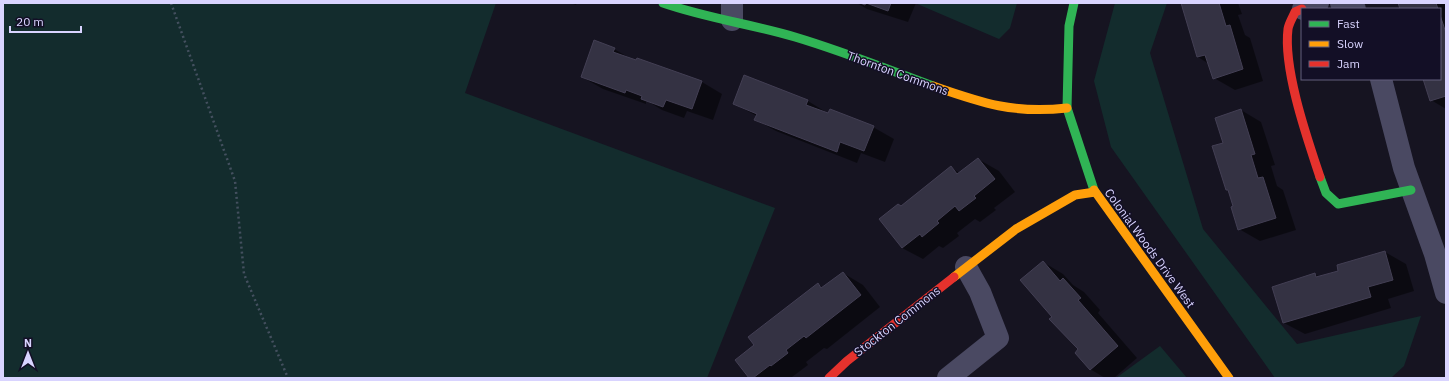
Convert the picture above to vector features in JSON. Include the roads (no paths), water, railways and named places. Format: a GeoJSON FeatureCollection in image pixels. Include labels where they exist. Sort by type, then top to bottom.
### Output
{"type":"FeatureCollection","features":[{"type":"Feature","properties":{"kind":"street","name":"Thornton Commons"},"geometry":{"type":"LineString","coordinates":[[663,3],[691,13],[732,11],[796,37],[981,103],[1010,109],[1040,112],[1067,108]]}},
{"type":"Feature","properties":{"kind":"street","name":"Colonial Woods Drive West"},"geometry":{"type":"LineString","coordinates":[[1074,3],[1069,26],[1067,108],[1078,145],[1095,192],[1229,378]]}},
{"type":"Feature","properties":{"kind":"street"},"geometry":{"type":"LineString","coordinates":[[1306,8],[1318,3]]}},
{"type":"Feature","properties":{"kind":"street"},"geometry":{"type":"LineString","coordinates":[[1341,3],[1350,4],[1354,8]]}},
{"type":"Feature","properties":{"kind":"street"},"geometry":{"type":"LineString","coordinates":[[1301,10],[1295,12],[1288,28],[1288,59],[1306,135],[1326,193],[1338,204],[1411,190]]}},
{"type":"Feature","properties":{"kind":"street"},"geometry":{"type":"LineString","coordinates":[[1382,80],[1411,190],[1435,254],[1446,293]]}},
{"type":"Feature","properties":{"kind":"street","name":"Stockton Commons"},"geometry":{"type":"LineString","coordinates":[[829,378],[847,360],[1016,229],[1074,195],[1095,192]]}},
{"type":"Feature","properties":{"kind":"street"},"geometry":{"type":"LineString","coordinates":[[948,378],[998,338],[980,292],[966,267]]}}]}
